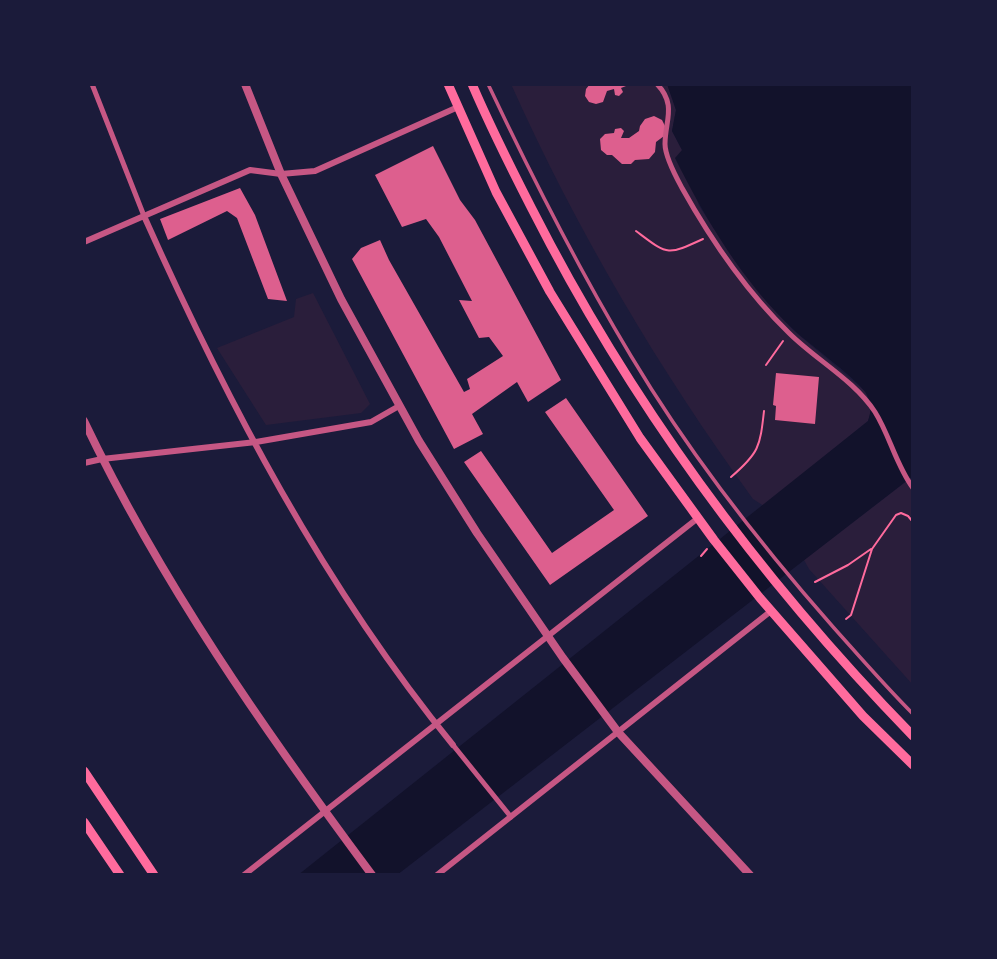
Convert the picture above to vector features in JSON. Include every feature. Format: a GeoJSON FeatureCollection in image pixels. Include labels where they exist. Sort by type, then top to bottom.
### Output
{"type":"FeatureCollection","features":[{"type":"Feature","properties":{"kind":"main road"},"geometry":{"type":"LineString","coordinates":[[448,84],[496,192],[550,292],[640,438],[760,598],[863,716],[913,765]]}},
{"type":"Feature","properties":{"kind":"main road"},"geometry":{"type":"LineString","coordinates":[[472,84],[517,181],[568,280],[649,413],[777,585],[837,655],[913,736]]}},
{"type":"Feature","properties":{"kind":"main road"},"geometry":{"type":"LineString","coordinates":[[84,771],[154,875]]}},
{"type":"Feature","properties":{"kind":"main road"},"geometry":{"type":"LineString","coordinates":[[84,822],[120,875]]}},
{"type":"Feature","properties":{"kind":"street"},"geometry":{"type":"LineString","coordinates":[[92,84],[144,216],[197,329],[291,508],[335,579],[435,723],[511,817]]}},
{"type":"Feature","properties":{"kind":"street"},"geometry":{"type":"LineString","coordinates":[[245,84],[281,174],[341,299],[399,406],[477,533],[563,659],[618,732],[750,875]]}},
{"type":"Feature","properties":{"kind":"street"},"geometry":{"type":"LineString","coordinates":[[657,84],[667,99],[669,123],[665,144],[668,155],[681,186],[711,235],[736,271],[789,333],[858,392],[876,413],[912,487]]}},
{"type":"Feature","properties":{"kind":"street"},"geometry":{"type":"LineString","coordinates":[[84,242],[250,170],[281,174],[314,171],[458,107]]}},
{"type":"Feature","properties":{"kind":"street"},"geometry":{"type":"LineString","coordinates":[[84,463],[256,443],[371,422],[399,406]]}},
{"type":"Feature","properties":{"kind":"street"},"geometry":{"type":"LineString","coordinates":[[84,421],[148,544],[213,651],[372,875]]}},
{"type":"Feature","properties":{"kind":"street"},"geometry":{"type":"LineString","coordinates":[[244,875],[698,518]]}},
{"type":"Feature","properties":{"kind":"street"},"geometry":{"type":"LineString","coordinates":[[437,875],[771,611]]}},
{"type":"Feature","properties":{"kind":"lane"},"geometry":{"type":"LineString","coordinates":[[488,84],[583,273],[632,359],[683,436],[743,519],[789,576],[913,713]]}},
{"type":"Feature","properties":{"kind":"path"},"geometry":{"type":"LineString","coordinates":[[636,231],[662,250],[676,251],[711,235]]}},
{"type":"Feature","properties":{"kind":"path"},"geometry":{"type":"LineString","coordinates":[[766,365],[789,333]]}},
{"type":"Feature","properties":{"kind":"path"},"geometry":{"type":"LineString","coordinates":[[731,477],[749,462],[760,445],[764,411]]}},
{"type":"Feature","properties":{"kind":"path"},"geometry":{"type":"LineString","coordinates":[[846,619],[851,615],[872,549],[896,515],[901,513],[913,517]]}},
{"type":"Feature","properties":{"kind":"path"},"geometry":{"type":"LineString","coordinates":[[908,516],[913,522]]}},
{"type":"Feature","properties":{"kind":"path"},"geometry":{"type":"LineString","coordinates":[[815,582],[872,549]]}},
{"type":"Feature","properties":{"kind":"shaded area"},"geometry":{"type":"Polygon","coordinates":[[[511,84],[667,84],[676,110],[672,131],[682,150],[699,206],[739,266],[765,299],[793,330],[866,392],[871,411],[868,421],[764,506],[753,499],[718,450],[621,298],[563,192],[511,84]]]}},
{"type":"Feature","properties":{"kind":"shaded area"},"geometry":{"type":"Polygon","coordinates":[[[667,84],[913,84],[913,476],[397,875],[298,875],[868,421],[870,405],[867,395],[845,372],[776,312],[742,272],[713,227],[675,158],[682,150],[672,131],[676,110],[667,84]]]}},
{"type":"Feature","properties":{"kind":"shaded area"},"geometry":{"type":"Polygon","coordinates":[[[313,293],[370,404],[361,413],[266,425],[217,348],[294,317],[296,299],[313,293]]]}},
{"type":"Feature","properties":{"kind":"shaded area"},"geometry":{"type":"Polygon","coordinates":[[[913,476],[913,685],[809,569],[804,560],[913,476]]]}},
{"type":"Feature","properties":{"kind":"building"},"geometry":{"type":"Polygon","coordinates":[[[590,84],[631,84],[621,88],[623,92],[619,96],[615,95],[614,89],[607,91],[603,102],[596,104],[589,102],[585,96],[590,84]]]}},
{"type":"Feature","properties":{"kind":"building"},"geometry":{"type":"Polygon","coordinates":[[[654,116],[662,120],[666,128],[649,159],[622,164],[601,150],[600,139],[605,134],[614,133],[615,129],[621,128],[624,131],[621,138],[629,138],[639,131],[645,119],[654,116]]]}},
{"type":"Feature","properties":{"kind":"building"},"geometry":{"type":"Polygon","coordinates":[[[433,146],[460,200],[475,220],[561,380],[528,402],[517,382],[472,414],[483,434],[454,449],[352,259],[361,248],[380,240],[464,392],[470,389],[467,379],[503,356],[489,337],[479,338],[459,300],[472,301],[439,237],[426,219],[402,227],[375,175],[433,146]]]}},
{"type":"Feature","properties":{"kind":"building"},"geometry":{"type":"Polygon","coordinates":[[[240,188],[255,215],[287,301],[268,299],[237,218],[227,211],[168,240],[160,219],[240,188]]]}},
{"type":"Feature","properties":{"kind":"building"},"geometry":{"type":"Polygon","coordinates":[[[776,373],[819,377],[815,424],[775,420],[776,406],[773,405],[776,373]]]}},
{"type":"Feature","properties":{"kind":"building"},"geometry":{"type":"Polygon","coordinates":[[[566,398],[648,516],[550,585],[464,462],[481,451],[552,553],[614,510],[545,412],[566,398]]]}}]}
